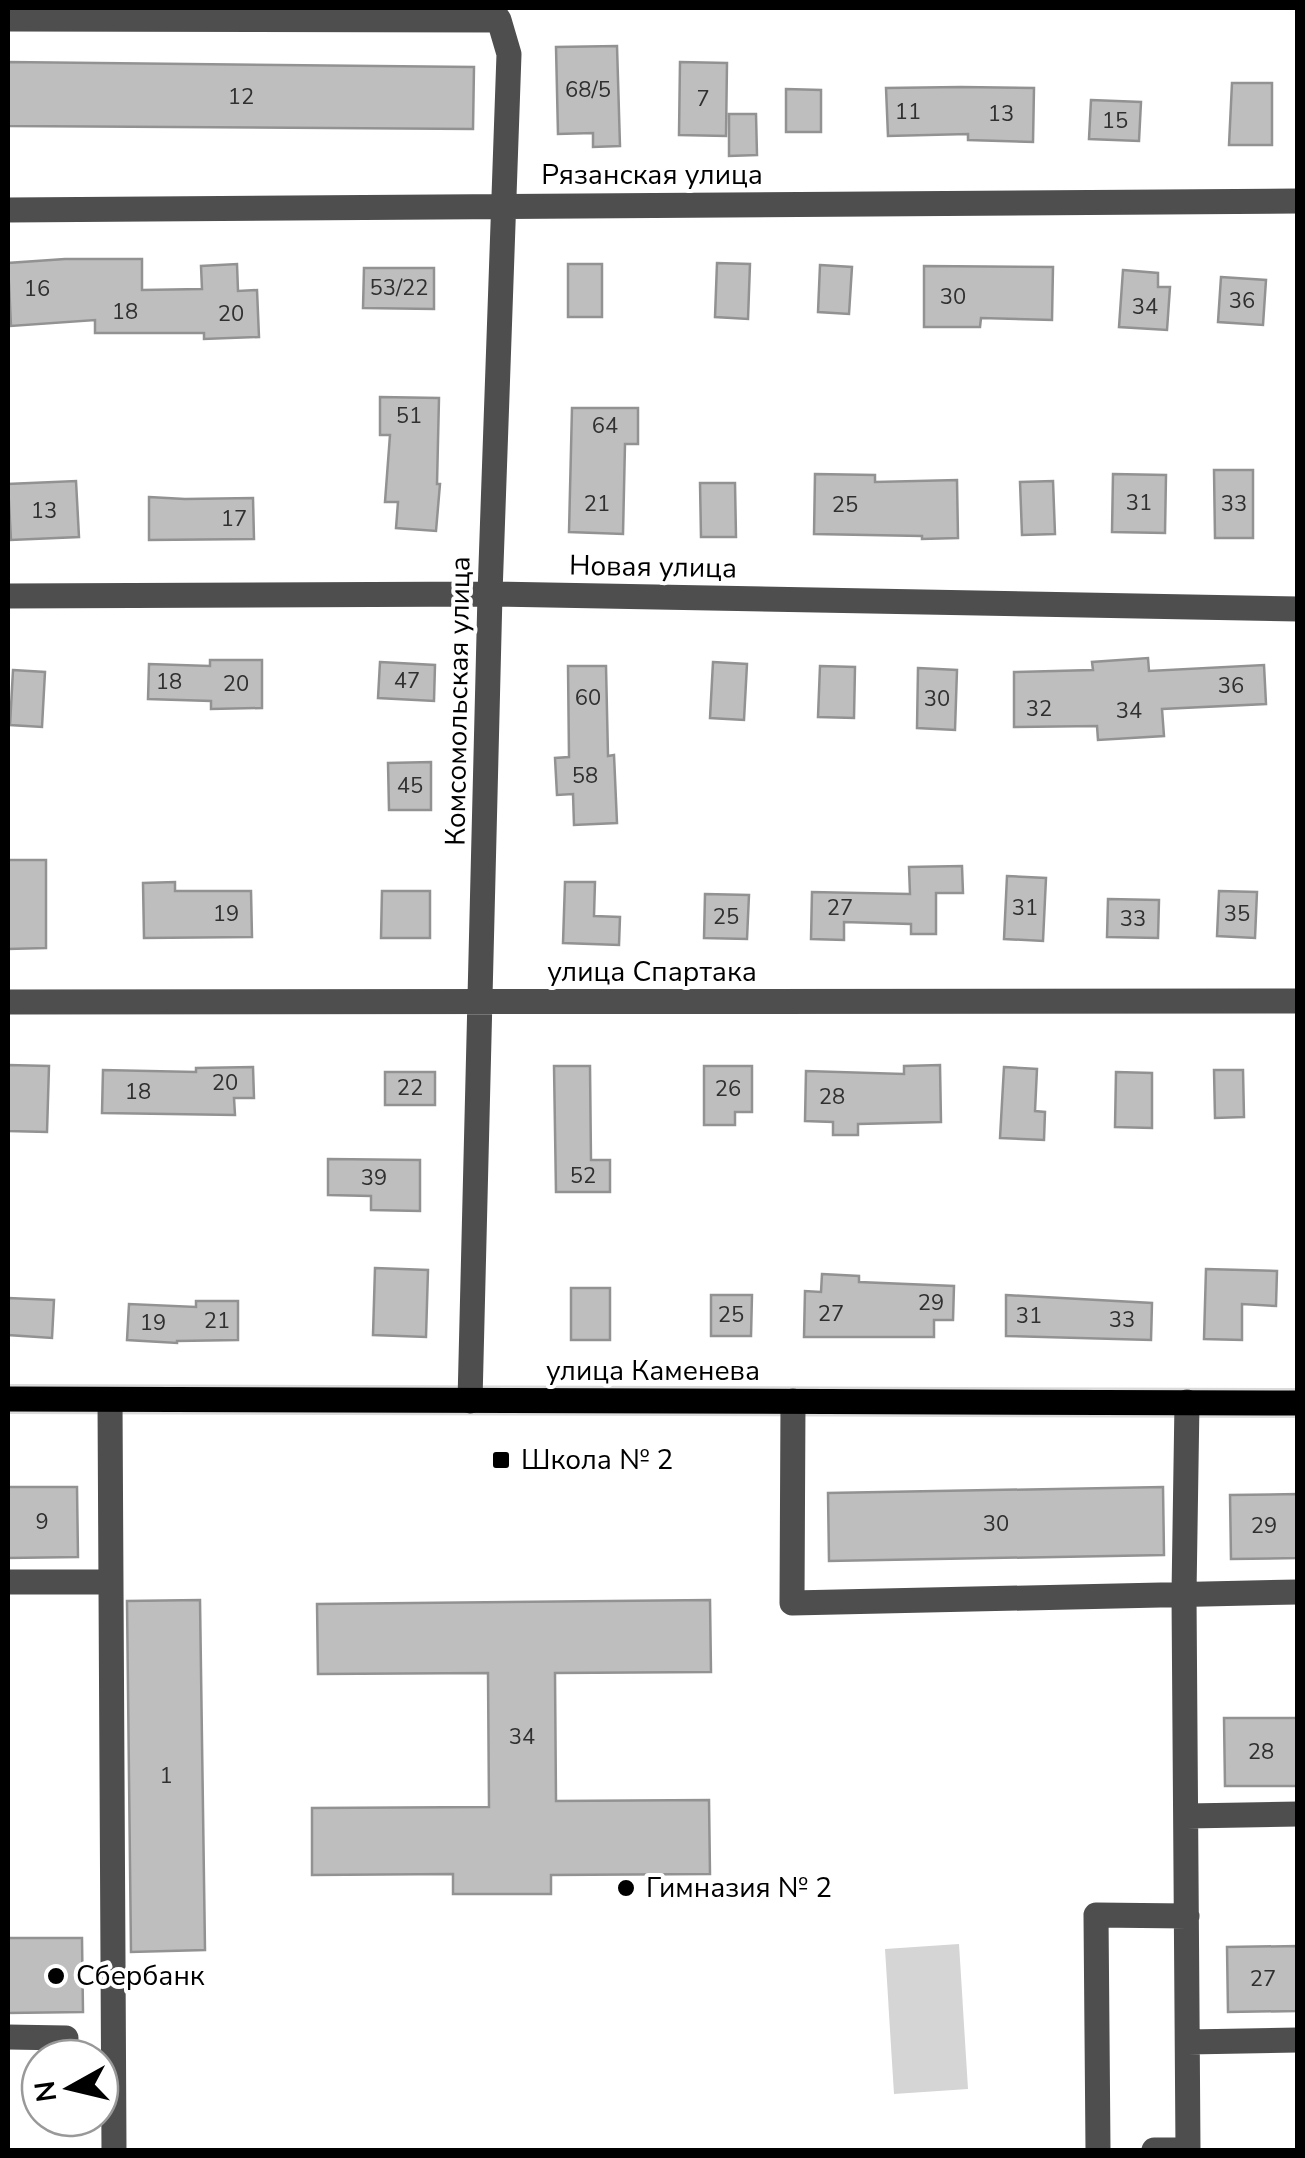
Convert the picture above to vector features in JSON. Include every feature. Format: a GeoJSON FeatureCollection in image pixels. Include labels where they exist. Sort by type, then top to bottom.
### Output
{"type":"FeatureCollection","features":[{"type":"Feature","properties":{"kind":"main road","name":"улица Каменева"},"geometry":{"type":"LineString","coordinates":[[8,1399],[1298,1402]]}},
{"type":"Feature","properties":{"kind":"street"},"geometry":{"type":"LineString","coordinates":[[8,19],[495,14]]}},
{"type":"Feature","properties":{"kind":"street","name":"Комсомольская улица"},"geometry":{"type":"LineString","coordinates":[[470,1400],[490,594],[509,54],[495,14]]}},
{"type":"Feature","properties":{"kind":"street","name":"Рязанская улица"},"geometry":{"type":"LineString","coordinates":[[8,210],[1298,201]]}},
{"type":"Feature","properties":{"kind":"street","name":"Новая улица"},"geometry":{"type":"LineString","coordinates":[[8,596],[490,594],[1298,609]]}},
{"type":"Feature","properties":{"kind":"street","name":"улица Спартака"},"geometry":{"type":"LineString","coordinates":[[8,1002],[1298,1001]]}},
{"type":"Feature","properties":{"kind":"street"},"geometry":{"type":"LineString","coordinates":[[110,1400],[114,2150]]}},
{"type":"Feature","properties":{"kind":"street"},"geometry":{"type":"LineString","coordinates":[[793,1401],[792,1603],[1298,1592]]}},
{"type":"Feature","properties":{"kind":"street"},"geometry":{"type":"LineString","coordinates":[[1154,2150],[1188,2150],[1184,1594],[1187,1402]]}},
{"type":"Feature","properties":{"kind":"street"},"geometry":{"type":"LineString","coordinates":[[8,1582],[111,1582]]}},
{"type":"Feature","properties":{"kind":"street"},"geometry":{"type":"LineString","coordinates":[[1187,1816],[1298,1814]]}},
{"type":"Feature","properties":{"kind":"street"},"geometry":{"type":"LineString","coordinates":[[1098,2150],[1096,1915],[1187,1916]]}},
{"type":"Feature","properties":{"kind":"street"},"geometry":{"type":"LineString","coordinates":[[1188,2042],[1298,2040]]}},
{"type":"Feature","properties":{"kind":"shaded area"},"geometry":{"type":"Polygon","coordinates":[[[959,1944],[968,2089],[894,2094],[885,1949],[959,1944]]]}},
{"type":"Feature","properties":{"kind":"building"},"geometry":{"type":"Polygon","coordinates":[[[617,46],[620,146],[593,147],[593,133],[558,134],[556,47],[617,46]]]}},
{"type":"Feature","properties":{"kind":"building"},"geometry":{"type":"Polygon","coordinates":[[[8,62],[474,67],[473,129],[8,126],[8,62]]]}},
{"type":"Feature","properties":{"kind":"building"},"geometry":{"type":"Polygon","coordinates":[[[680,62],[727,63],[726,136],[679,135],[680,62]]]}},
{"type":"Feature","properties":{"kind":"building"},"geometry":{"type":"Polygon","coordinates":[[[1232,83],[1272,83],[1272,145],[1229,145],[1232,83]]]}},
{"type":"Feature","properties":{"kind":"building"},"geometry":{"type":"Polygon","coordinates":[[[886,88],[1034,88],[1033,142],[968,140],[968,134],[888,136],[886,88]]]}},
{"type":"Feature","properties":{"kind":"building"},"geometry":{"type":"Polygon","coordinates":[[[786,89],[821,90],[821,132],[786,132],[786,89]]]}},
{"type":"Feature","properties":{"kind":"building"},"geometry":{"type":"Polygon","coordinates":[[[1091,100],[1141,102],[1139,141],[1089,139],[1091,100]]]}},
{"type":"Feature","properties":{"kind":"building"},"geometry":{"type":"Polygon","coordinates":[[[729,114],[756,114],[757,155],[729,156],[729,114]]]}},
{"type":"Feature","properties":{"kind":"building"},"geometry":{"type":"Polygon","coordinates":[[[142,259],[142,290],[202,289],[201,266],[237,264],[238,291],[257,290],[259,337],[204,339],[204,333],[95,333],[95,320],[11,326],[8,263],[142,259]]]}},
{"type":"Feature","properties":{"kind":"building"},"geometry":{"type":"Polygon","coordinates":[[[717,263],[750,264],[748,319],[715,317],[717,263]]]}},
{"type":"Feature","properties":{"kind":"building"},"geometry":{"type":"Polygon","coordinates":[[[568,264],[602,264],[602,317],[568,317],[568,264]]]}},
{"type":"Feature","properties":{"kind":"building"},"geometry":{"type":"Polygon","coordinates":[[[820,265],[852,267],[849,314],[818,312],[820,265]]]}},
{"type":"Feature","properties":{"kind":"building"},"geometry":{"type":"Polygon","coordinates":[[[924,266],[1053,267],[1052,320],[981,318],[980,327],[924,327],[924,266]]]}},
{"type":"Feature","properties":{"kind":"building"},"geometry":{"type":"Polygon","coordinates":[[[364,268],[434,268],[434,309],[363,308],[364,268]]]}},
{"type":"Feature","properties":{"kind":"building"},"geometry":{"type":"Polygon","coordinates":[[[1123,270],[1158,273],[1158,287],[1170,287],[1167,330],[1119,327],[1123,270]]]}},
{"type":"Feature","properties":{"kind":"building"},"geometry":{"type":"Polygon","coordinates":[[[1221,277],[1266,280],[1263,325],[1218,322],[1221,277]]]}},
{"type":"Feature","properties":{"kind":"building"},"geometry":{"type":"Polygon","coordinates":[[[380,397],[439,398],[436,531],[396,528],[398,502],[385,502],[390,435],[380,435],[380,397]]]}},
{"type":"Feature","properties":{"kind":"building"},"geometry":{"type":"Polygon","coordinates":[[[572,408],[638,408],[638,444],[625,444],[623,534],[569,532],[572,408]]]}},
{"type":"Feature","properties":{"kind":"building"},"geometry":{"type":"Polygon","coordinates":[[[1214,470],[1253,470],[1253,538],[1215,538],[1214,470]]]}},
{"type":"Feature","properties":{"kind":"building"},"geometry":{"type":"Polygon","coordinates":[[[815,474],[875,475],[875,482],[957,480],[958,538],[814,534],[815,474]]]}},
{"type":"Feature","properties":{"kind":"building"},"geometry":{"type":"Polygon","coordinates":[[[1113,474],[1166,475],[1165,533],[1112,532],[1113,474]]]}},
{"type":"Feature","properties":{"kind":"building"},"geometry":{"type":"Polygon","coordinates":[[[76,481],[79,537],[11,540],[8,484],[76,481]]]}},
{"type":"Feature","properties":{"kind":"building"},"geometry":{"type":"Polygon","coordinates":[[[1053,481],[1055,534],[1022,535],[1020,482],[1053,481]]]}},
{"type":"Feature","properties":{"kind":"building"},"geometry":{"type":"Polygon","coordinates":[[[700,483],[735,483],[736,537],[701,537],[700,483]]]}},
{"type":"Feature","properties":{"kind":"building"},"geometry":{"type":"Polygon","coordinates":[[[149,497],[253,498],[254,539],[149,540],[149,497]]]}},
{"type":"Feature","properties":{"kind":"building"},"geometry":{"type":"Polygon","coordinates":[[[1148,658],[1149,671],[1264,665],[1266,704],[1162,709],[1164,736],[1098,740],[1097,726],[1014,727],[1014,672],[1093,670],[1092,662],[1148,658]]]}},
{"type":"Feature","properties":{"kind":"building"},"geometry":{"type":"Polygon","coordinates":[[[210,660],[262,660],[262,708],[211,709],[211,701],[148,699],[149,664],[210,666],[210,660]]]}},
{"type":"Feature","properties":{"kind":"building"},"geometry":{"type":"Polygon","coordinates":[[[380,662],[435,665],[434,701],[378,698],[380,662]]]}},
{"type":"Feature","properties":{"kind":"building"},"geometry":{"type":"Polygon","coordinates":[[[713,662],[747,664],[744,720],[710,718],[713,662]]]}},
{"type":"Feature","properties":{"kind":"building"},"geometry":{"type":"Polygon","coordinates":[[[568,666],[606,666],[608,756],[614,755],[617,823],[574,825],[573,794],[557,795],[555,758],[569,757],[568,666]]]}},
{"type":"Feature","properties":{"kind":"building"},"geometry":{"type":"Polygon","coordinates":[[[820,666],[855,667],[854,718],[818,717],[820,666]]]}},
{"type":"Feature","properties":{"kind":"building"},"geometry":{"type":"Polygon","coordinates":[[[918,668],[957,670],[955,730],[917,728],[918,668]]]}},
{"type":"Feature","properties":{"kind":"building"},"geometry":{"type":"Polygon","coordinates":[[[13,670],[45,672],[42,727],[10,725],[13,670]]]}},
{"type":"Feature","properties":{"kind":"building"},"geometry":{"type":"Polygon","coordinates":[[[431,762],[431,810],[389,810],[388,763],[431,762]]]}},
{"type":"Feature","properties":{"kind":"building"},"geometry":{"type":"Polygon","coordinates":[[[8,860],[46,860],[46,948],[8,949],[8,860]]]}},
{"type":"Feature","properties":{"kind":"building"},"geometry":{"type":"Polygon","coordinates":[[[962,866],[963,893],[936,893],[936,934],[911,934],[911,924],[844,922],[844,940],[811,939],[812,892],[910,894],[909,867],[962,866]]]}},
{"type":"Feature","properties":{"kind":"building"},"geometry":{"type":"Polygon","coordinates":[[[1007,876],[1046,878],[1043,941],[1004,939],[1007,876]]]}},
{"type":"Feature","properties":{"kind":"building"},"geometry":{"type":"Polygon","coordinates":[[[175,882],[175,891],[251,891],[252,937],[144,938],[143,883],[175,882]]]}},
{"type":"Feature","properties":{"kind":"building"},"geometry":{"type":"Polygon","coordinates":[[[565,882],[595,882],[594,916],[620,917],[619,945],[563,943],[565,882]]]}},
{"type":"Feature","properties":{"kind":"building"},"geometry":{"type":"Polygon","coordinates":[[[382,891],[430,891],[430,938],[381,938],[382,891]]]}},
{"type":"Feature","properties":{"kind":"building"},"geometry":{"type":"Polygon","coordinates":[[[1219,891],[1257,892],[1255,938],[1217,936],[1219,891]]]}},
{"type":"Feature","properties":{"kind":"building"},"geometry":{"type":"Polygon","coordinates":[[[705,894],[749,895],[747,939],[704,938],[705,894]]]}},
{"type":"Feature","properties":{"kind":"building"},"geometry":{"type":"Polygon","coordinates":[[[1108,899],[1159,900],[1158,938],[1107,937],[1108,899]]]}},
{"type":"Feature","properties":{"kind":"building"},"geometry":{"type":"Polygon","coordinates":[[[8,1065],[49,1066],[47,1132],[8,1131],[8,1065]]]}},
{"type":"Feature","properties":{"kind":"building"},"geometry":{"type":"Polygon","coordinates":[[[940,1065],[941,1122],[858,1124],[858,1135],[833,1135],[833,1122],[805,1121],[806,1071],[904,1074],[904,1066],[940,1065]]]}},
{"type":"Feature","properties":{"kind":"building"},"geometry":{"type":"Polygon","coordinates":[[[554,1066],[590,1066],[591,1160],[610,1160],[610,1192],[556,1192],[554,1066]]]}},
{"type":"Feature","properties":{"kind":"building"},"geometry":{"type":"Polygon","coordinates":[[[704,1066],[752,1066],[752,1112],[735,1112],[735,1125],[704,1125],[704,1066]]]}},
{"type":"Feature","properties":{"kind":"building"},"geometry":{"type":"Polygon","coordinates":[[[253,1067],[254,1098],[234,1098],[235,1115],[102,1113],[103,1070],[196,1072],[196,1068],[253,1067]]]}},
{"type":"Feature","properties":{"kind":"building"},"geometry":{"type":"Polygon","coordinates":[[[1004,1067],[1037,1069],[1035,1111],[1045,1112],[1044,1140],[1000,1138],[1004,1067]]]}},
{"type":"Feature","properties":{"kind":"building"},"geometry":{"type":"Polygon","coordinates":[[[1214,1070],[1243,1070],[1244,1117],[1215,1118],[1214,1070]]]}},
{"type":"Feature","properties":{"kind":"building"},"geometry":{"type":"Polygon","coordinates":[[[385,1072],[435,1072],[435,1105],[385,1105],[385,1072]]]}},
{"type":"Feature","properties":{"kind":"building"},"geometry":{"type":"Polygon","coordinates":[[[1116,1072],[1152,1073],[1152,1128],[1115,1127],[1116,1072]]]}},
{"type":"Feature","properties":{"kind":"building"},"geometry":{"type":"Polygon","coordinates":[[[328,1159],[420,1160],[420,1211],[371,1210],[371,1196],[328,1195],[328,1159]]]}},
{"type":"Feature","properties":{"kind":"building"},"geometry":{"type":"Polygon","coordinates":[[[375,1268],[428,1270],[426,1337],[373,1335],[375,1268]]]}},
{"type":"Feature","properties":{"kind":"building"},"geometry":{"type":"Polygon","coordinates":[[[1206,1269],[1277,1271],[1276,1306],[1242,1304],[1242,1340],[1204,1339],[1206,1269]]]}},
{"type":"Feature","properties":{"kind":"building"},"geometry":{"type":"Polygon","coordinates":[[[822,1274],[859,1276],[859,1282],[954,1286],[953,1320],[934,1320],[934,1337],[804,1337],[805,1291],[821,1292],[822,1274]]]}},
{"type":"Feature","properties":{"kind":"building"},"geometry":{"type":"Polygon","coordinates":[[[571,1288],[610,1288],[610,1340],[571,1340],[571,1288]]]}},
{"type":"Feature","properties":{"kind":"building"},"geometry":{"type":"Polygon","coordinates":[[[711,1295],[752,1295],[751,1336],[711,1336],[711,1295]]]}},
{"type":"Feature","properties":{"kind":"building"},"geometry":{"type":"Polygon","coordinates":[[[1006,1295],[1152,1303],[1151,1340],[1006,1336],[1006,1295]]]}},
{"type":"Feature","properties":{"kind":"building"},"geometry":{"type":"Polygon","coordinates":[[[8,1298],[54,1300],[52,1338],[8,1335],[8,1298]]]}},
{"type":"Feature","properties":{"kind":"building"},"geometry":{"type":"Polygon","coordinates":[[[196,1301],[238,1301],[238,1340],[127,1340],[129,1304],[196,1307],[196,1301]]]}},
{"type":"Feature","properties":{"kind":"building"},"geometry":{"type":"Polygon","coordinates":[[[8,1487],[77,1487],[78,1557],[8,1558],[8,1487]]]}},
{"type":"Feature","properties":{"kind":"building"},"geometry":{"type":"Polygon","coordinates":[[[1163,1487],[1164,1555],[829,1561],[828,1493],[1163,1487]]]}},
{"type":"Feature","properties":{"kind":"building"},"geometry":{"type":"Polygon","coordinates":[[[1298,1494],[1298,1558],[1231,1559],[1230,1495],[1298,1494]]]}},
{"type":"Feature","properties":{"kind":"building"},"geometry":{"type":"Polygon","coordinates":[[[200,1600],[205,1950],[131,1952],[127,1601],[200,1600]]]}},
{"type":"Feature","properties":{"kind":"building"},"geometry":{"type":"Polygon","coordinates":[[[710,1600],[711,1672],[555,1673],[556,1801],[709,1800],[710,1874],[551,1875],[551,1894],[453,1894],[453,1874],[312,1875],[312,1808],[489,1807],[488,1673],[318,1674],[317,1604],[710,1600]]]}},
{"type":"Feature","properties":{"kind":"building"},"geometry":{"type":"Polygon","coordinates":[[[1224,1718],[1298,1718],[1298,1786],[1225,1786],[1224,1718]]]}},
{"type":"Feature","properties":{"kind":"building"},"geometry":{"type":"Polygon","coordinates":[[[8,1938],[82,1938],[83,2012],[8,2013],[8,1938]]]}},
{"type":"Feature","properties":{"kind":"building"},"geometry":{"type":"Polygon","coordinates":[[[1298,1946],[1298,2011],[1228,2012],[1227,1947],[1298,1946]]]}},
{"type":"Feature","properties":{"kind":"place","name":"Школа № 2"},"geometry":{"type":"Point","coordinates":[501,1460]}},
{"type":"Feature","properties":{"kind":"place","name":"Гимназия № 2"},"geometry":{"type":"Point","coordinates":[626,1888]}},
{"type":"Feature","properties":{"kind":"place","name":"Сбербанк"},"geometry":{"type":"Point","coordinates":[56,1976]}}]}
